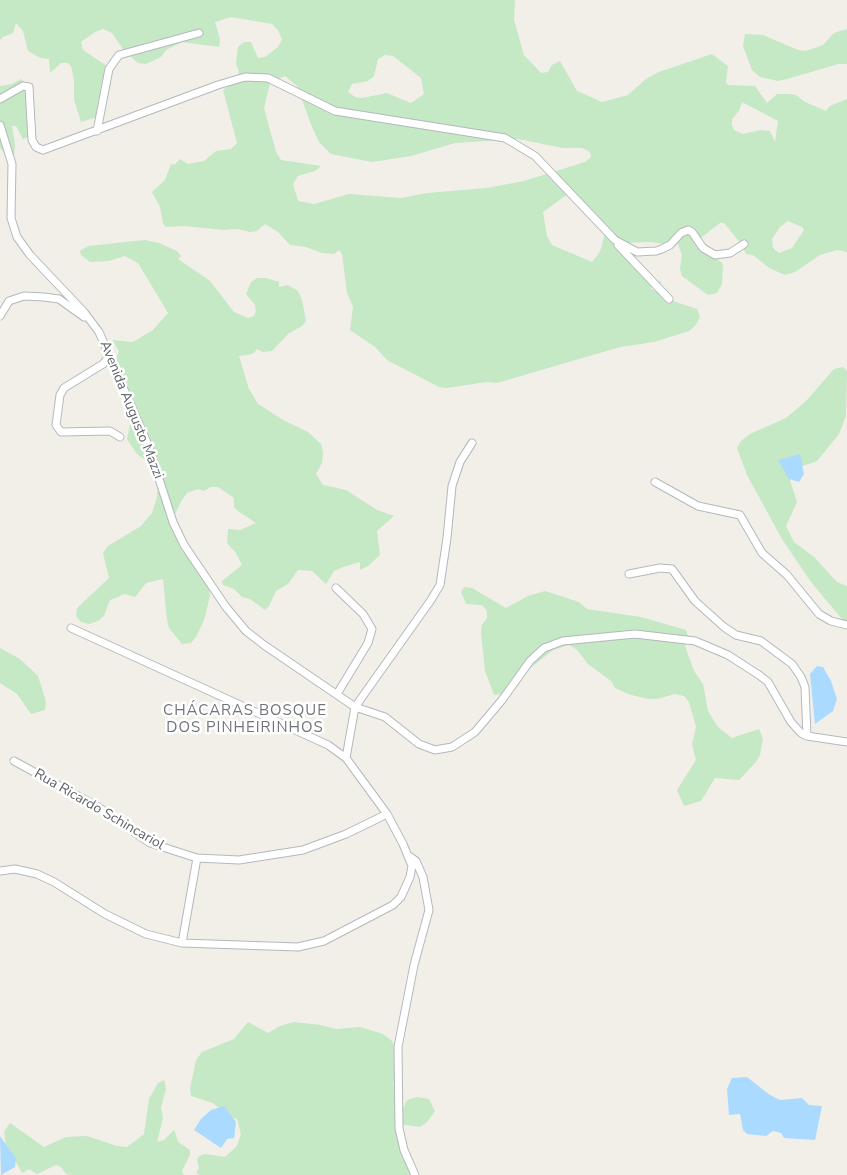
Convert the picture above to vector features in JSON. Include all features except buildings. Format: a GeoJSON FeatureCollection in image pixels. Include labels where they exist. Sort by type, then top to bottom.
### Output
{"type":"FeatureCollection","features":[{"type":"Feature","properties":{"kind":"street"},"geometry":{"type":"LineString","coordinates":[[97,131],[109,69],[119,55],[199,33]]}},
{"type":"Feature","properties":{"kind":"street"},"geometry":{"type":"LineString","coordinates":[[0,99],[23,86],[29,87],[32,140],[40,149],[47,150],[226,82],[245,78],[268,78],[335,111],[505,138],[534,156],[669,299]]}},
{"type":"Feature","properties":{"kind":"street","name":"Avenida Augusto Mazzi"},"geometry":{"type":"LineString","coordinates":[[0,125],[12,164],[11,218],[18,237],[30,255],[92,322],[148,445],[178,534],[214,591],[246,631],[264,645],[355,707],[385,717],[428,749],[444,749],[460,743],[475,732],[493,712],[530,661],[544,648],[553,643],[651,634],[705,644],[760,674],[778,697],[791,722],[807,736]]}},
{"type":"Feature","properties":{"kind":"street"},"geometry":{"type":"LineString","coordinates":[[615,240],[628,249],[646,253],[670,245],[681,233],[688,230],[692,232],[703,248],[714,255],[730,253],[744,244]]}},
{"type":"Feature","properties":{"kind":"street"},"geometry":{"type":"LineString","coordinates":[[0,316],[9,301],[24,296],[44,297],[59,300],[92,322]]}},
{"type":"Feature","properties":{"kind":"street"},"geometry":{"type":"LineString","coordinates":[[109,356],[103,364],[64,388],[60,395],[56,425],[62,432],[110,431],[120,437]]}},
{"type":"Feature","properties":{"kind":"street"},"geometry":{"type":"LineString","coordinates":[[346,758],[355,707],[440,585],[448,538],[452,486],[460,462],[472,443]]}},
{"type":"Feature","properties":{"kind":"street"},"geometry":{"type":"LineString","coordinates":[[655,482],[698,506],[740,515],[762,553],[787,575],[819,614],[847,625]]}},
{"type":"Feature","properties":{"kind":"street"},"geometry":{"type":"LineString","coordinates":[[629,574],[660,568],[672,569],[695,601],[724,627],[736,635],[761,641],[792,664],[805,687],[807,736],[847,742]]}},
{"type":"Feature","properties":{"kind":"street"},"geometry":{"type":"LineString","coordinates":[[336,588],[363,614],[372,629],[368,643],[336,694]]}},
{"type":"Feature","properties":{"kind":"street"},"geometry":{"type":"LineString","coordinates":[[0,871],[15,869],[37,874],[132,928],[182,943],[298,947],[324,941],[381,912],[401,897],[410,877],[412,866],[409,856],[386,814],[346,758],[328,745],[71,628]]}},
{"type":"Feature","properties":{"kind":"street","name":"Rua Ricardo Schincariol"},"geometry":{"type":"LineString","coordinates":[[14,761],[98,807],[150,843],[197,858],[239,860],[303,850],[346,834],[386,814]]}},
{"type":"Feature","properties":{"kind":"street"},"geometry":{"type":"LineString","coordinates":[[409,856],[416,861],[423,877],[429,910],[414,965],[398,1047],[399,1128],[404,1150],[414,1175]]}},
{"type":"Feature","properties":{"kind":"street"},"geometry":{"type":"LineString","coordinates":[[182,943],[197,858]]}},
{"type":"Feature","properties":{"kind":"green space"},"geometry":{"type":"Polygon","coordinates":[[[0,0],[515,0],[514,20],[524,55],[541,73],[548,72],[552,65],[560,61],[577,91],[602,102],[628,95],[646,79],[659,72],[712,54],[728,66],[726,82],[728,85],[755,86],[767,103],[777,94],[796,95],[805,102],[826,111],[830,106],[847,99],[847,252],[837,250],[820,255],[795,272],[785,275],[769,268],[753,255],[746,254],[742,245],[724,223],[720,223],[702,237],[699,245],[703,253],[709,252],[723,264],[722,284],[717,293],[708,295],[682,276],[680,269],[682,255],[676,239],[664,244],[651,242],[622,243],[649,277],[662,282],[650,288],[670,300],[697,309],[700,317],[695,326],[689,331],[654,342],[620,347],[497,383],[486,382],[447,388],[439,387],[387,360],[375,347],[350,330],[353,307],[347,293],[342,254],[339,250],[334,254],[322,253],[306,247],[290,245],[278,232],[265,224],[257,231],[250,232],[238,229],[166,227],[163,223],[160,207],[152,192],[165,180],[171,164],[174,165],[180,159],[188,164],[204,161],[216,151],[231,149],[237,143],[223,90],[237,80],[239,72],[236,63],[238,47],[244,42],[251,42],[258,58],[265,57],[278,47],[282,40],[278,30],[272,24],[231,17],[215,22],[220,39],[219,47],[182,42],[166,50],[161,57],[146,64],[138,63],[125,52],[112,33],[103,29],[95,32],[81,42],[83,50],[107,66],[111,84],[107,100],[97,117],[81,122],[74,100],[74,80],[71,66],[68,63],[61,63],[50,73],[49,59],[40,58],[28,51],[23,31],[16,23],[13,33],[0,40],[0,0]],[[385,55],[378,59],[374,76],[368,81],[352,84],[348,92],[355,97],[362,98],[387,93],[411,103],[424,94],[421,78],[393,56],[385,55]],[[285,76],[270,83],[264,108],[276,152],[281,160],[321,166],[315,171],[298,176],[293,184],[298,201],[314,204],[349,194],[401,198],[427,193],[487,188],[524,181],[585,162],[591,157],[590,152],[582,148],[563,148],[518,139],[455,143],[411,156],[372,162],[331,154],[319,142],[297,86],[285,76]],[[742,102],[739,111],[732,119],[734,130],[743,134],[761,130],[770,131],[775,142],[778,121],[742,102]],[[568,194],[543,212],[547,236],[552,245],[592,262],[600,252],[606,229],[568,194]],[[788,221],[780,227],[772,239],[773,248],[779,253],[792,248],[804,230],[802,227],[788,221]]]}},
{"type":"Feature","properties":{"kind":"green space"},"geometry":{"type":"Polygon","coordinates":[[[847,29],[847,64],[838,64],[778,81],[760,77],[752,70],[743,46],[745,34],[763,35],[798,50],[806,51],[823,45],[834,33],[847,29]]]}},
{"type":"Feature","properties":{"kind":"green space"},"geometry":{"type":"Polygon","coordinates":[[[21,79],[27,84],[29,137],[23,139],[16,126],[12,126],[15,145],[12,160],[0,148],[0,86],[12,84],[21,79]]]}},
{"type":"Feature","properties":{"kind":"green space"},"geometry":{"type":"Polygon","coordinates":[[[145,240],[159,243],[177,251],[181,256],[178,259],[210,281],[234,312],[248,318],[254,316],[256,311],[255,305],[246,294],[251,282],[257,278],[266,278],[279,282],[279,287],[288,285],[298,291],[302,300],[306,321],[302,326],[288,334],[272,351],[263,352],[257,349],[253,354],[239,356],[249,389],[258,404],[283,420],[308,432],[321,444],[323,452],[322,463],[316,474],[323,485],[346,490],[377,510],[394,516],[377,531],[380,555],[368,566],[360,570],[360,562],[343,567],[334,571],[326,584],[312,571],[298,570],[288,584],[276,591],[265,610],[250,599],[242,597],[234,589],[223,585],[222,581],[242,565],[236,553],[227,543],[228,529],[240,530],[256,523],[238,511],[234,507],[234,498],[218,487],[211,487],[204,491],[198,489],[187,493],[173,518],[183,539],[206,572],[210,596],[204,620],[196,637],[191,643],[182,644],[169,628],[163,579],[146,583],[135,597],[125,594],[110,600],[104,616],[98,621],[89,624],[81,622],[76,616],[77,608],[109,578],[103,553],[108,546],[141,526],[152,513],[157,497],[158,482],[153,465],[137,454],[127,439],[131,420],[130,402],[126,383],[118,373],[115,362],[119,351],[112,340],[133,342],[153,330],[168,313],[138,263],[125,256],[109,261],[90,262],[81,255],[80,251],[88,246],[145,240]]]}},
{"type":"Feature","properties":{"kind":"green space"},"geometry":{"type":"Polygon","coordinates":[[[843,367],[847,371],[846,416],[839,434],[817,461],[800,467],[789,477],[797,502],[786,526],[794,542],[814,557],[837,582],[847,586],[847,625],[811,582],[782,539],[747,475],[737,448],[741,441],[750,434],[786,418],[806,401],[834,369],[843,367]]]}},
{"type":"Feature","properties":{"kind":"green space"},"geometry":{"type":"Polygon","coordinates":[[[464,587],[472,588],[506,608],[528,596],[545,591],[579,602],[587,609],[641,617],[686,630],[689,639],[685,646],[694,671],[703,684],[708,711],[718,727],[732,738],[759,729],[763,739],[760,755],[756,762],[739,780],[715,778],[701,801],[684,806],[677,790],[696,760],[692,744],[696,727],[689,702],[684,696],[675,694],[657,699],[649,699],[631,695],[615,688],[611,681],[588,664],[577,650],[569,645],[553,650],[528,670],[510,693],[494,695],[485,671],[481,633],[482,625],[487,618],[487,611],[482,605],[466,604],[461,592],[464,587]]]}},
{"type":"Feature","properties":{"kind":"green space"},"geometry":{"type":"Polygon","coordinates":[[[0,648],[20,659],[38,676],[46,702],[45,710],[31,714],[17,694],[0,683],[0,648]]]}},
{"type":"Feature","properties":{"kind":"green space"},"geometry":{"type":"Polygon","coordinates":[[[248,1022],[268,1033],[280,1026],[294,1022],[336,1029],[360,1027],[383,1034],[392,1041],[400,1059],[393,1084],[402,1111],[407,1100],[417,1097],[429,1099],[435,1111],[427,1122],[420,1127],[399,1124],[395,1126],[399,1145],[411,1175],[200,1175],[196,1173],[199,1168],[197,1160],[199,1156],[205,1154],[225,1157],[237,1146],[241,1134],[237,1119],[228,1116],[213,1103],[191,1096],[190,1089],[196,1060],[202,1052],[234,1039],[248,1022]]]}},
{"type":"Feature","properties":{"kind":"green space"},"geometry":{"type":"Polygon","coordinates":[[[164,1080],[166,1089],[161,1107],[163,1118],[157,1142],[164,1140],[174,1130],[178,1142],[190,1150],[190,1155],[182,1171],[184,1175],[71,1175],[66,1174],[61,1167],[56,1165],[37,1174],[29,1169],[22,1173],[6,1144],[4,1132],[10,1123],[44,1147],[66,1137],[87,1136],[117,1146],[127,1147],[144,1134],[149,1099],[158,1083],[164,1080]]]}},
{"type":"Feature","properties":{"kind":"water"},"geometry":{"type":"Polygon","coordinates":[[[800,454],[804,474],[799,482],[789,479],[778,460],[800,454]]]}},
{"type":"Feature","properties":{"kind":"water"},"geometry":{"type":"Polygon","coordinates":[[[817,666],[823,667],[831,681],[837,699],[833,711],[815,724],[810,674],[817,666]]]}},
{"type":"Feature","properties":{"kind":"water"},"geometry":{"type":"Polygon","coordinates":[[[747,1077],[770,1095],[780,1100],[802,1098],[809,1105],[822,1106],[815,1140],[784,1138],[781,1133],[773,1131],[766,1136],[747,1134],[743,1130],[740,1114],[729,1115],[727,1089],[732,1078],[747,1077]]]}},
{"type":"Feature","properties":{"kind":"water"},"geometry":{"type":"Polygon","coordinates":[[[224,1106],[236,1122],[234,1138],[227,1139],[221,1148],[194,1130],[201,1119],[211,1110],[224,1106]]]}},
{"type":"Feature","properties":{"kind":"water"},"geometry":{"type":"Polygon","coordinates":[[[0,1136],[16,1158],[15,1167],[1,1175],[0,1136]]]}},
{"type":"Feature","properties":{"kind":"district","name":"CHÁCARAS BOSQUE DOS PINHEIRINHOS"},"geometry":{"type":"Point","coordinates":[245,720]}}]}
